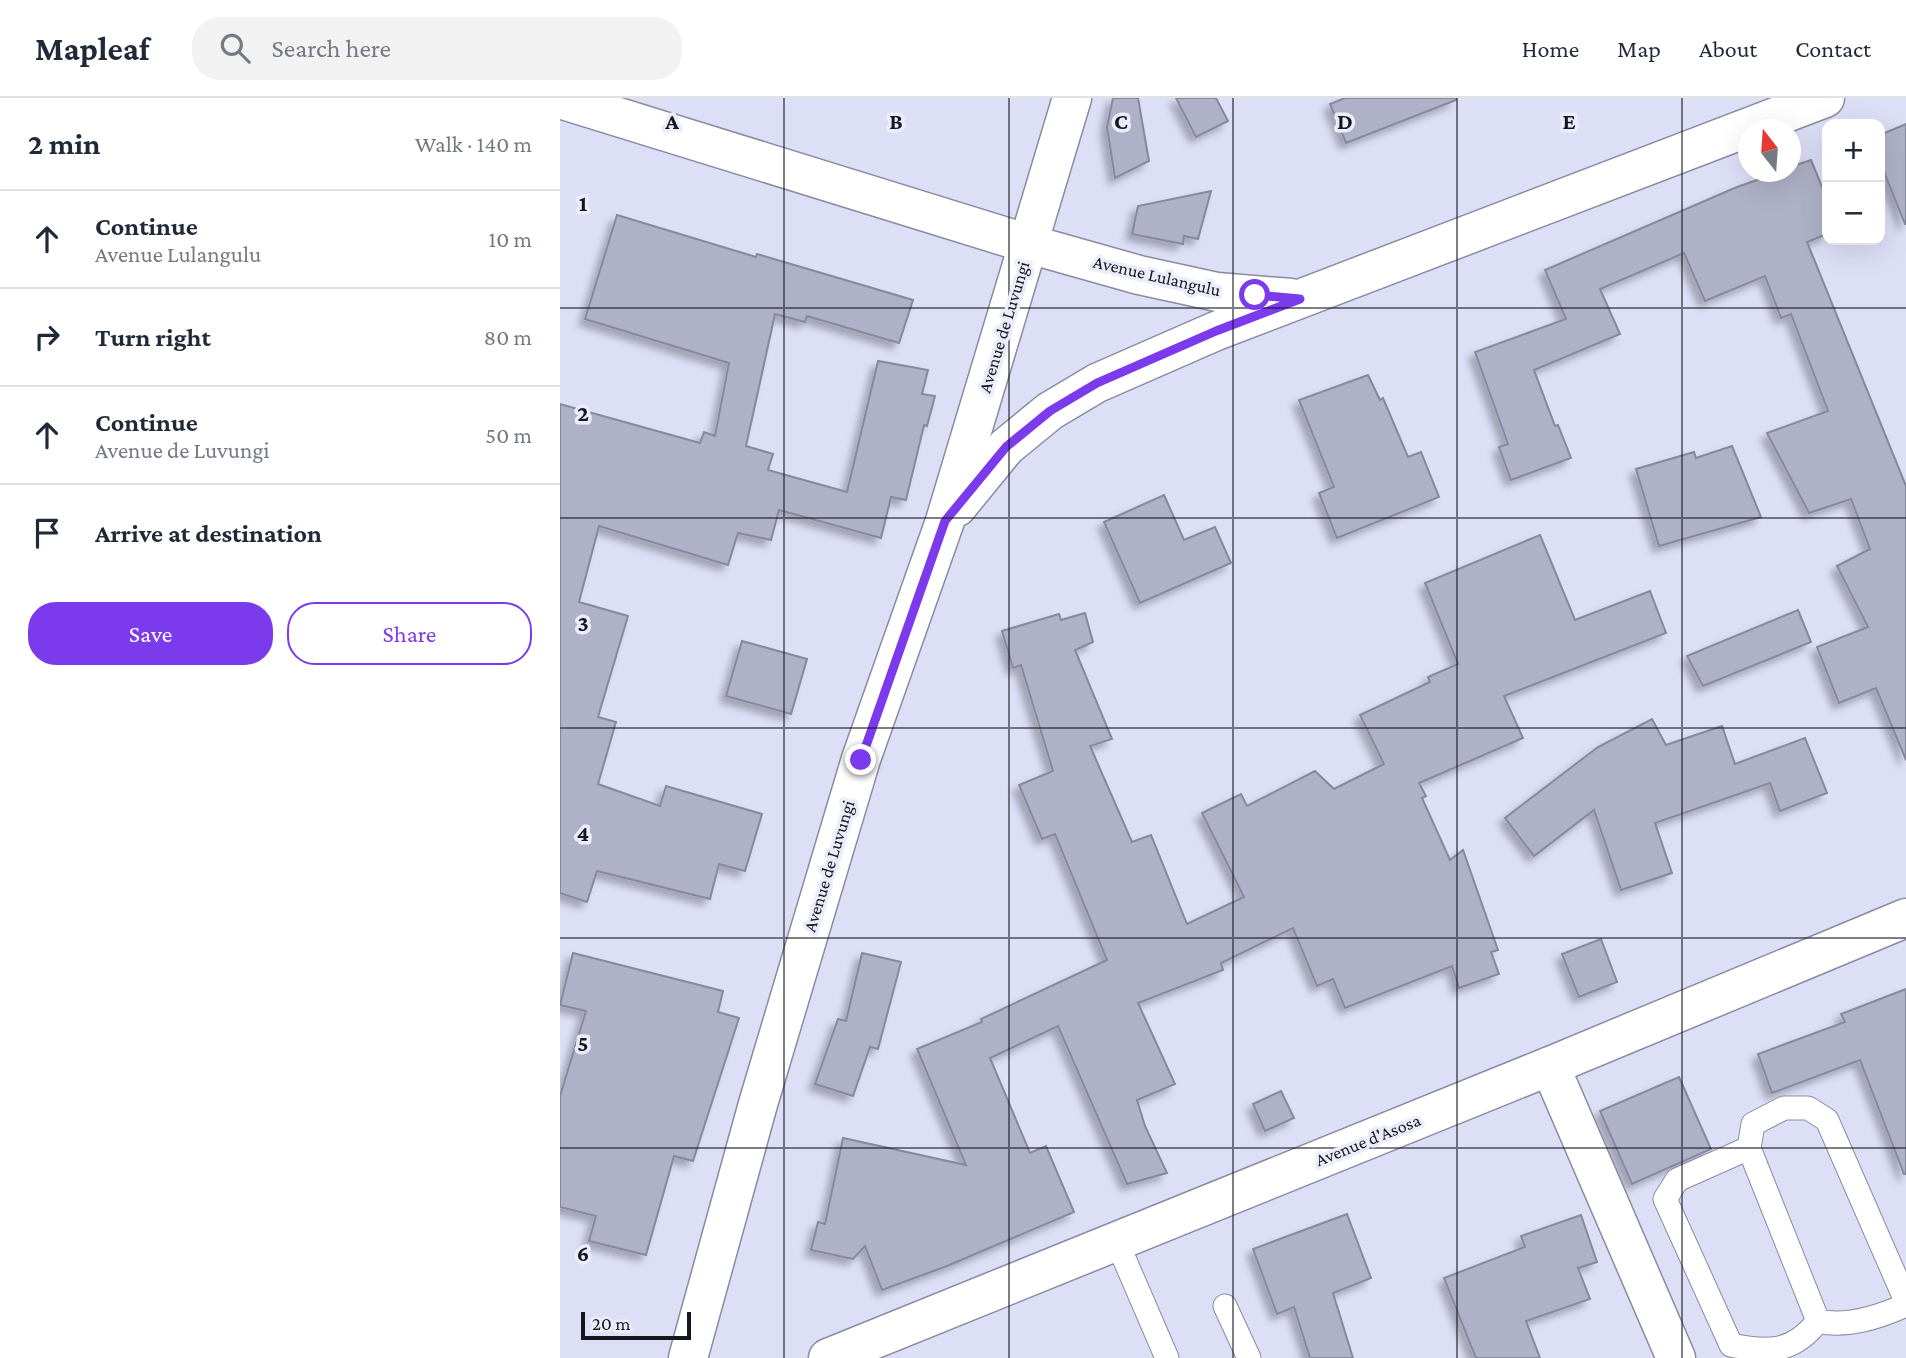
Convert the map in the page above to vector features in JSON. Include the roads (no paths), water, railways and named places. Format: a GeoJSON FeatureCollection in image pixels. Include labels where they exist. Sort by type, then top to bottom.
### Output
{"type":"FeatureCollection","features":[{"type":"Feature","properties":{"kind":"street","name":"Avenue de Luvungi"},"geometry":{"type":"LineString","coordinates":[[688,1358],[762,1091],[861,760],[945,521],[1072,98]]}},
{"type":"Feature","properties":{"kind":"street","name":"Avenue Lulangulu"},"geometry":{"type":"LineString","coordinates":[[560,99],[1029,244],[1178,285],[1217,292],[1300,299],[1825,98]]}},
{"type":"Feature","properties":{"kind":"street"},"geometry":{"type":"LineString","coordinates":[[945,521],[1006,447],[1050,411],[1097,383],[1216,331],[1300,299]]}},
{"type":"Feature","properties":{"kind":"street","name":"Avenue d'Asosa"},"geometry":{"type":"LineString","coordinates":[[828,1358],[1550,1066],[1906,918]]}},
{"type":"Feature","properties":{"kind":"street"},"geometry":{"type":"LineString","coordinates":[[1550,1066],[1676,1358]]}},
{"type":"Feature","properties":{"kind":"lane"},"geometry":{"type":"LineString","coordinates":[[1784,1108],[1808,1108],[1827,1120],[1906,1303],[1882,1316],[1833,1325],[1818,1321],[1749,1148],[1753,1124],[1784,1108]]}},
{"type":"Feature","properties":{"kind":"lane"},"geometry":{"type":"LineString","coordinates":[[1749,1148],[1677,1180],[1665,1199],[1731,1345],[1758,1351],[1783,1347],[1805,1338],[1818,1321]]}},
{"type":"Feature","properties":{"kind":"lane"},"geometry":{"type":"LineString","coordinates":[[1117,1242],[1167,1358]]}},
{"type":"Feature","properties":{"kind":"lane"},"geometry":{"type":"LineString","coordinates":[[1225,1306],[1249,1358]]}}]}
